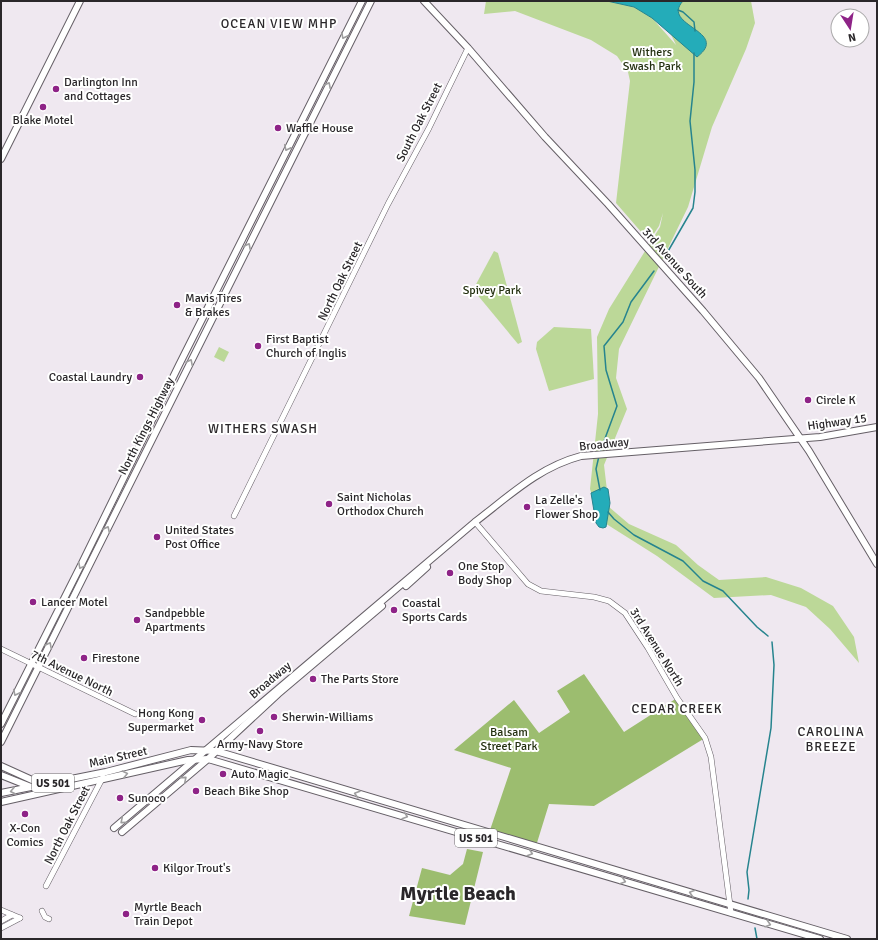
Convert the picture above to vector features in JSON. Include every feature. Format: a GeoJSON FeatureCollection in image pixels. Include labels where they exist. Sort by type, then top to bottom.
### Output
{"type":"FeatureCollection","features":[{"type":"Feature","properties":{"kind":"main road"},"geometry":{"type":"LineString","coordinates":[[1,159],[80,1]]}},
{"type":"Feature","properties":{"kind":"main road","name":"North Kings Highway"},"geometry":{"type":"LineString","coordinates":[[1,724],[362,1]]}},
{"type":"Feature","properties":{"kind":"main road","name":"North Kings Highway"},"geometry":{"type":"LineString","coordinates":[[1,742],[310,120],[371,1]]}},
{"type":"Feature","properties":{"kind":"main road","name":"3rd Avenue South"},"geometry":{"type":"LineString","coordinates":[[424,1],[468,48],[545,137],[608,204],[703,311],[759,378],[809,451],[877,564]]}},
{"type":"Feature","properties":{"kind":"main road","name":"Highway 15"},"geometry":{"type":"LineString","coordinates":[[799,438],[877,427]]}},
{"type":"Feature","properties":{"kind":"main road","name":"Broadway"},"geometry":{"type":"LineString","coordinates":[[114,828],[442,552],[475,522],[529,479],[564,461],[581,456],[799,438]]}},
{"type":"Feature","properties":{"kind":"main road","name":"Broadway"},"geometry":{"type":"LineString","coordinates":[[122,832],[216,751],[278,694],[421,574],[442,552]]}},
{"type":"Feature","properties":{"kind":"main road","name":"Main Street"},"geometry":{"type":"LineString","coordinates":[[1,793],[106,772],[191,750],[216,751]]}},
{"type":"Feature","properties":{"kind":"main road","name":"US 501"},"geometry":{"type":"LineString","coordinates":[[216,751],[848,939]]}},
{"type":"Feature","properties":{"kind":"main road","name":"US 501"},"geometry":{"type":"LineString","coordinates":[[208,758],[820,939]]}},
{"type":"Feature","properties":{"kind":"main road","name":"Main Street"},"geometry":{"type":"LineString","coordinates":[[1,802],[208,758]]}},
{"type":"Feature","properties":{"kind":"main road"},"geometry":{"type":"LineString","coordinates":[[1,766],[43,785]]}},
{"type":"Feature","properties":{"kind":"main road"},"geometry":{"type":"LineString","coordinates":[[1,774],[31,788],[44,792]]}},
{"type":"Feature","properties":{"kind":"street","name":"South Oak Street"},"geometry":{"type":"LineString","coordinates":[[388,204],[429,128],[468,48]]}},
{"type":"Feature","properties":{"kind":"street","name":"North Oak Street"},"geometry":{"type":"LineString","coordinates":[[234,516],[388,204]]}},
{"type":"Feature","properties":{"kind":"street","name":"3rd Avenue North"},"geometry":{"type":"LineString","coordinates":[[475,522],[528,584],[541,591],[594,597],[609,601],[618,606],[631,620],[677,698],[705,738],[711,757],[731,913]]}},
{"type":"Feature","properties":{"kind":"street","name":"7th Avenue North"},"geometry":{"type":"LineString","coordinates":[[1,649],[135,714]]}},
{"type":"Feature","properties":{"kind":"street","name":"North Oak Street"},"geometry":{"type":"LineString","coordinates":[[46,886],[106,772]]}},
{"type":"Feature","properties":{"kind":"street"},"geometry":{"type":"LineString","coordinates":[[1,910],[20,918],[1,928]]}},
{"type":"Feature","properties":{"kind":"street"},"geometry":{"type":"LineString","coordinates":[[42,911],[45,917],[49,919]]}},
{"type":"Feature","properties":{"kind":"street"},"geometry":{"type":"LineString","coordinates":[[1,921],[12,915]]}},
{"type":"Feature","properties":{"kind":"green space","name":"Withers Swash Park"},"geometry":{"type":"Polygon","coordinates":[[[486,1],[607,1],[634,7],[652,18],[676,45],[667,26],[625,1],[751,1],[755,23],[746,49],[712,127],[688,207],[619,349],[616,378],[627,409],[604,465],[609,507],[629,524],[676,545],[698,565],[719,580],[766,577],[801,588],[833,606],[854,637],[859,663],[830,629],[806,607],[771,595],[714,598],[657,556],[600,520],[590,489],[598,414],[597,337],[609,309],[660,227],[663,213],[659,226],[649,241],[616,203],[630,81],[628,72],[617,56],[591,40],[515,11],[484,14],[486,1]]]}},
{"type":"Feature","properties":{"kind":"green space","name":"Spivey Park"},"geometry":{"type":"Polygon","coordinates":[[[494,251],[498,253],[522,342],[518,344],[475,292],[474,288],[494,251]]]}},
{"type":"Feature","properties":{"kind":"green space"},"geometry":{"type":"Polygon","coordinates":[[[554,327],[591,329],[594,379],[549,391],[536,349],[537,342],[554,327]]]}},
{"type":"Feature","properties":{"kind":"green space"},"geometry":{"type":"Polygon","coordinates":[[[219,347],[229,352],[224,362],[214,357],[219,347]]]}},
{"type":"Feature","properties":{"kind":"green space","name":"Balsam Street Park"},"geometry":{"type":"Polygon","coordinates":[[[584,674],[624,732],[677,698],[705,738],[594,806],[549,804],[536,846],[489,833],[511,768],[454,750],[514,700],[539,733],[570,712],[557,691],[584,674]]]}},
{"type":"Feature","properties":{"kind":"green space"},"geometry":{"type":"Polygon","coordinates":[[[467,849],[483,852],[465,925],[409,916],[422,868],[450,875],[463,864],[467,849]]]}},
{"type":"Feature","properties":{"kind":"water"},"geometry":{"type":"Polygon","coordinates":[[[607,1],[683,1],[678,10],[680,17],[701,34],[706,41],[705,48],[697,57],[652,18],[634,7],[607,1]]]}},
{"type":"Feature","properties":{"kind":"water"},"geometry":{"type":"Polygon","coordinates":[[[604,487],[608,489],[610,503],[606,527],[603,528],[599,527],[596,523],[591,493],[604,487]]]}},
{"type":"Feature","properties":{"kind":"waterway"},"geometry":{"type":"LineString","coordinates":[[678,10],[683,12],[694,22],[695,31]]}},
{"type":"Feature","properties":{"kind":"waterway"},"geometry":{"type":"LineString","coordinates":[[667,253],[693,208],[695,170],[690,121],[694,82],[694,53]]}},
{"type":"Feature","properties":{"kind":"waterway"},"geometry":{"type":"LineString","coordinates":[[600,452],[617,406],[606,370],[604,346],[623,322],[631,302],[654,271]]}},
{"type":"Feature","properties":{"kind":"waterway"},"geometry":{"type":"LineString","coordinates":[[599,456],[596,469],[600,490]]}},
{"type":"Feature","properties":{"kind":"waterway"},"geometry":{"type":"LineString","coordinates":[[608,512],[614,519],[634,535],[683,561],[703,581],[723,591],[757,627],[768,636]]}},
{"type":"Feature","properties":{"kind":"waterway"},"geometry":{"type":"LineString","coordinates":[[748,899],[749,890],[747,872],[771,728],[774,665],[772,642]]}},
{"type":"Feature","properties":{"kind":"waterway"},"geometry":{"type":"LineString","coordinates":[[755,928],[757,939]]}},
{"type":"Feature","properties":{"kind":"place","name":"Darlington Inn and Cottages"},"geometry":{"type":"Point","coordinates":[56,89]}},
{"type":"Feature","properties":{"kind":"place","name":"Blake Motel"},"geometry":{"type":"Point","coordinates":[43,107]}},
{"type":"Feature","properties":{"kind":"place","name":"Waffle House"},"geometry":{"type":"Point","coordinates":[278,128]}},
{"type":"Feature","properties":{"kind":"place","name":"Mavis Tires & Brakes"},"geometry":{"type":"Point","coordinates":[177,305]}},
{"type":"Feature","properties":{"kind":"place","name":"First Baptist Church of Inglis"},"geometry":{"type":"Point","coordinates":[258,346]}},
{"type":"Feature","properties":{"kind":"place","name":"Coastal Laundry"},"geometry":{"type":"Point","coordinates":[140,377]}},
{"type":"Feature","properties":{"kind":"place","name":"Circle K"},"geometry":{"type":"Point","coordinates":[808,400]}},
{"type":"Feature","properties":{"kind":"place","name":"Saint Nicholas Orthodox Church"},"geometry":{"type":"Point","coordinates":[329,504]}},
{"type":"Feature","properties":{"kind":"place","name":"La Zelle's Flower Shop"},"geometry":{"type":"Point","coordinates":[527,507]}},
{"type":"Feature","properties":{"kind":"place","name":"United States Post Office"},"geometry":{"type":"Point","coordinates":[157,537]}},
{"type":"Feature","properties":{"kind":"place","name":"One Stop Body Shop"},"geometry":{"type":"Point","coordinates":[450,573]}},
{"type":"Feature","properties":{"kind":"place","name":"Lancer Motel"},"geometry":{"type":"Point","coordinates":[33,602]}},
{"type":"Feature","properties":{"kind":"place","name":"Coastal Sports Cards"},"geometry":{"type":"Point","coordinates":[394,610]}},
{"type":"Feature","properties":{"kind":"place","name":"Sandpebble Apartments"},"geometry":{"type":"Point","coordinates":[137,620]}},
{"type":"Feature","properties":{"kind":"place","name":"Firestone"},"geometry":{"type":"Point","coordinates":[84,658]}},
{"type":"Feature","properties":{"kind":"place","name":"The Parts Store"},"geometry":{"type":"Point","coordinates":[313,679]}},
{"type":"Feature","properties":{"kind":"place","name":"Sherwin-Williams"},"geometry":{"type":"Point","coordinates":[274,717]}},
{"type":"Feature","properties":{"kind":"place","name":"Hong Kong Supermarket"},"geometry":{"type":"Point","coordinates":[202,720]}},
{"type":"Feature","properties":{"kind":"place","name":"Army-Navy Store"},"geometry":{"type":"Point","coordinates":[260,731]}},
{"type":"Feature","properties":{"kind":"place","name":"Auto Magic"},"geometry":{"type":"Point","coordinates":[223,774]}},
{"type":"Feature","properties":{"kind":"place","name":"Beach Bike Shop"},"geometry":{"type":"Point","coordinates":[196,791]}},
{"type":"Feature","properties":{"kind":"place","name":"Sunoco"},"geometry":{"type":"Point","coordinates":[120,798]}},
{"type":"Feature","properties":{"kind":"place","name":"X-Con Comics"},"geometry":{"type":"Point","coordinates":[25,814]}},
{"type":"Feature","properties":{"kind":"place","name":"Kilgor Trout's"},"geometry":{"type":"Point","coordinates":[155,868]}},
{"type":"Feature","properties":{"kind":"place","name":"Myrtle Beach Train Depot"},"geometry":{"type":"Point","coordinates":[126,914]}},
{"type":"Feature","properties":{"kind":"district","name":"OCEAN VIEW MHP"},"geometry":{"type":"Point","coordinates":[279,23]}},
{"type":"Feature","properties":{"kind":"district","name":"WITHERS SWASH"},"geometry":{"type":"Point","coordinates":[263,428]}},
{"type":"Feature","properties":{"kind":"district","name":"CEDAR CREEK"},"geometry":{"type":"Point","coordinates":[677,708]}},
{"type":"Feature","properties":{"kind":"district","name":"CAROLINA BREEZE"},"geometry":{"type":"Point","coordinates":[831,738]}},
{"type":"Feature","properties":{"kind":"district","name":"Myrtle Beach"},"geometry":{"type":"Point","coordinates":[458,893]}}]}
